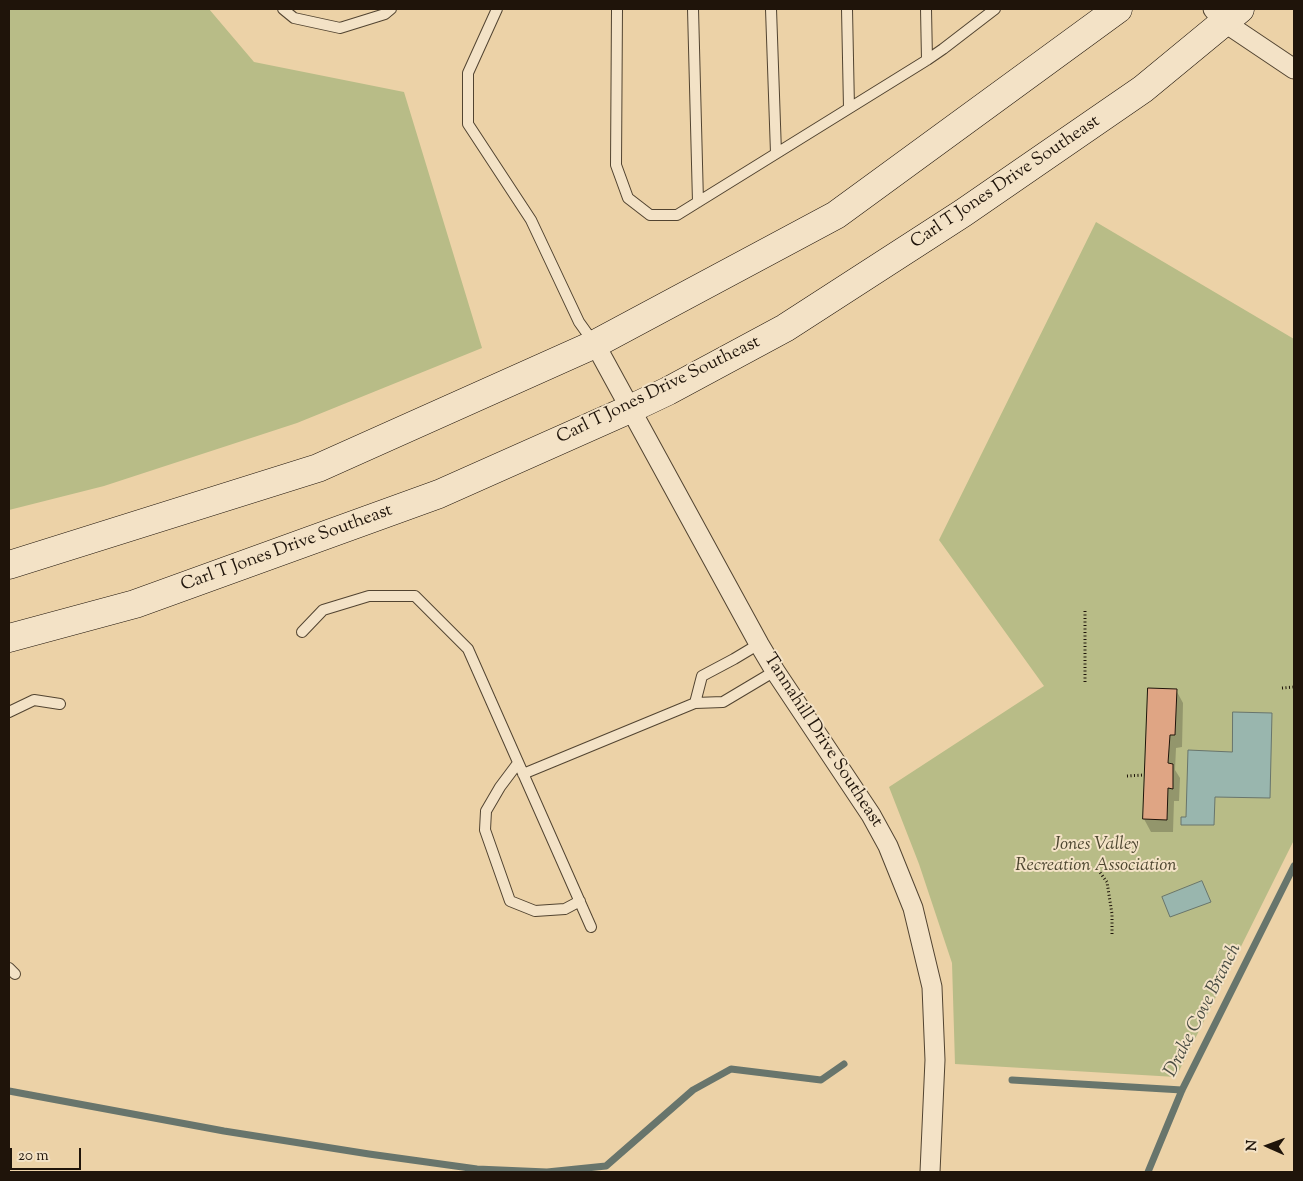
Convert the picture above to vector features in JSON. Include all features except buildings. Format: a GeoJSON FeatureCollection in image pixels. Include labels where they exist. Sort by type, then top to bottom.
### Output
{"type":"FeatureCollection","features":[{"type":"Feature","properties":{"kind":"main road"},"geometry":{"type":"LineString","coordinates":[[9,565],[318,468],[595,344],[836,215],[1118,9]]}},
{"type":"Feature","properties":{"kind":"main road","name":"Carl T Jones Drive Southeast"},"geometry":{"type":"LineString","coordinates":[[9,638],[135,604],[440,494],[668,391],[785,328],[963,213],[1143,89],[1226,13]]}},
{"type":"Feature","properties":{"kind":"street"},"geometry":{"type":"LineString","coordinates":[[1226,13],[1294,69]]}},
{"type":"Feature","properties":{"kind":"street","name":"Tannahill Drive Southeast"},"geometry":{"type":"LineString","coordinates":[[595,344],[759,644],[871,815],[888,846],[913,908],[932,987],[935,1060],[930,1172]]}},
{"type":"Feature","properties":{"kind":"lane"},"geometry":{"type":"LineString","coordinates":[[283,9],[294,18],[340,28],[385,14],[391,9]]}},
{"type":"Feature","properties":{"kind":"lane"},"geometry":{"type":"LineString","coordinates":[[497,9],[468,73],[468,124],[531,220],[579,322],[595,344]]}},
{"type":"Feature","properties":{"kind":"lane"},"geometry":{"type":"LineString","coordinates":[[616,9],[616,165],[628,198],[650,215],[677,215],[943,50],[995,9]]}},
{"type":"Feature","properties":{"kind":"lane"},"geometry":{"type":"LineString","coordinates":[[693,9],[698,202]]}},
{"type":"Feature","properties":{"kind":"lane"},"geometry":{"type":"LineString","coordinates":[[771,9],[776,153]]}},
{"type":"Feature","properties":{"kind":"lane"},"geometry":{"type":"LineString","coordinates":[[847,9],[848,108]]}},
{"type":"Feature","properties":{"kind":"lane"},"geometry":{"type":"LineString","coordinates":[[926,9],[927,60]]}},
{"type":"Feature","properties":{"kind":"lane"},"geometry":{"type":"LineString","coordinates":[[302,632],[323,610],[368,596],[415,596],[468,648],[591,927]]}},
{"type":"Feature","properties":{"kind":"lane"},"geometry":{"type":"LineString","coordinates":[[695,703],[702,676],[734,660],[759,644]]}},
{"type":"Feature","properties":{"kind":"lane"},"geometry":{"type":"LineString","coordinates":[[523,774],[695,703],[723,702],[775,671]]}},
{"type":"Feature","properties":{"kind":"lane"},"geometry":{"type":"LineString","coordinates":[[9,712],[34,700],[60,704]]}},
{"type":"Feature","properties":{"kind":"lane"},"geometry":{"type":"LineString","coordinates":[[518,763],[500,786],[486,811],[485,830],[510,902],[535,910],[565,909],[580,901]]}},
{"type":"Feature","properties":{"kind":"path"},"geometry":{"type":"LineString","coordinates":[[1085,610],[1085,682]]}},
{"type":"Feature","properties":{"kind":"path"},"geometry":{"type":"LineString","coordinates":[[1282,688],[1294,687]]}},
{"type":"Feature","properties":{"kind":"path"},"geometry":{"type":"LineString","coordinates":[[1127,776],[1144,776]]}},
{"type":"Feature","properties":{"kind":"path"},"geometry":{"type":"LineString","coordinates":[[1096,867],[1107,882],[1112,914],[1112,936]]}},
{"type":"Feature","properties":{"kind":"green space"},"geometry":{"type":"Polygon","coordinates":[[[9,9],[209,9],[254,62],[404,92],[482,348],[297,423],[104,486],[9,510],[9,9]]]}},
{"type":"Feature","properties":{"kind":"green space","name":"Jones Valley Recreation Association"},"geometry":{"type":"Polygon","coordinates":[[[1096,222],[1294,339],[1294,840],[1176,1077],[955,1064],[952,963],[919,864],[889,787],[1044,686],[939,540],[1096,222]]]}},
{"type":"Feature","properties":{"kind":"water"},"geometry":{"type":"Polygon","coordinates":[[[1233,712],[1272,713],[1270,798],[1215,797],[1214,825],[1181,825],[1181,817],[1186,817],[1188,750],[1232,752],[1233,712]]]}},
{"type":"Feature","properties":{"kind":"water"},"geometry":{"type":"Polygon","coordinates":[[[1202,881],[1211,902],[1170,917],[1162,897],[1202,881]]]}},
{"type":"Feature","properties":{"kind":"waterway","name":"Drake Cove Branch"},"geometry":{"type":"LineString","coordinates":[[1148,1172],[1182,1090],[1294,866]]}},
{"type":"Feature","properties":{"kind":"waterway"},"geometry":{"type":"LineString","coordinates":[[9,1091],[224,1131],[369,1154],[477,1169],[547,1172],[606,1166],[693,1090],[731,1069],[821,1080],[844,1064]]}},
{"type":"Feature","properties":{"kind":"waterway"},"geometry":{"type":"LineString","coordinates":[[1012,1080],[1182,1090]]}}]}
